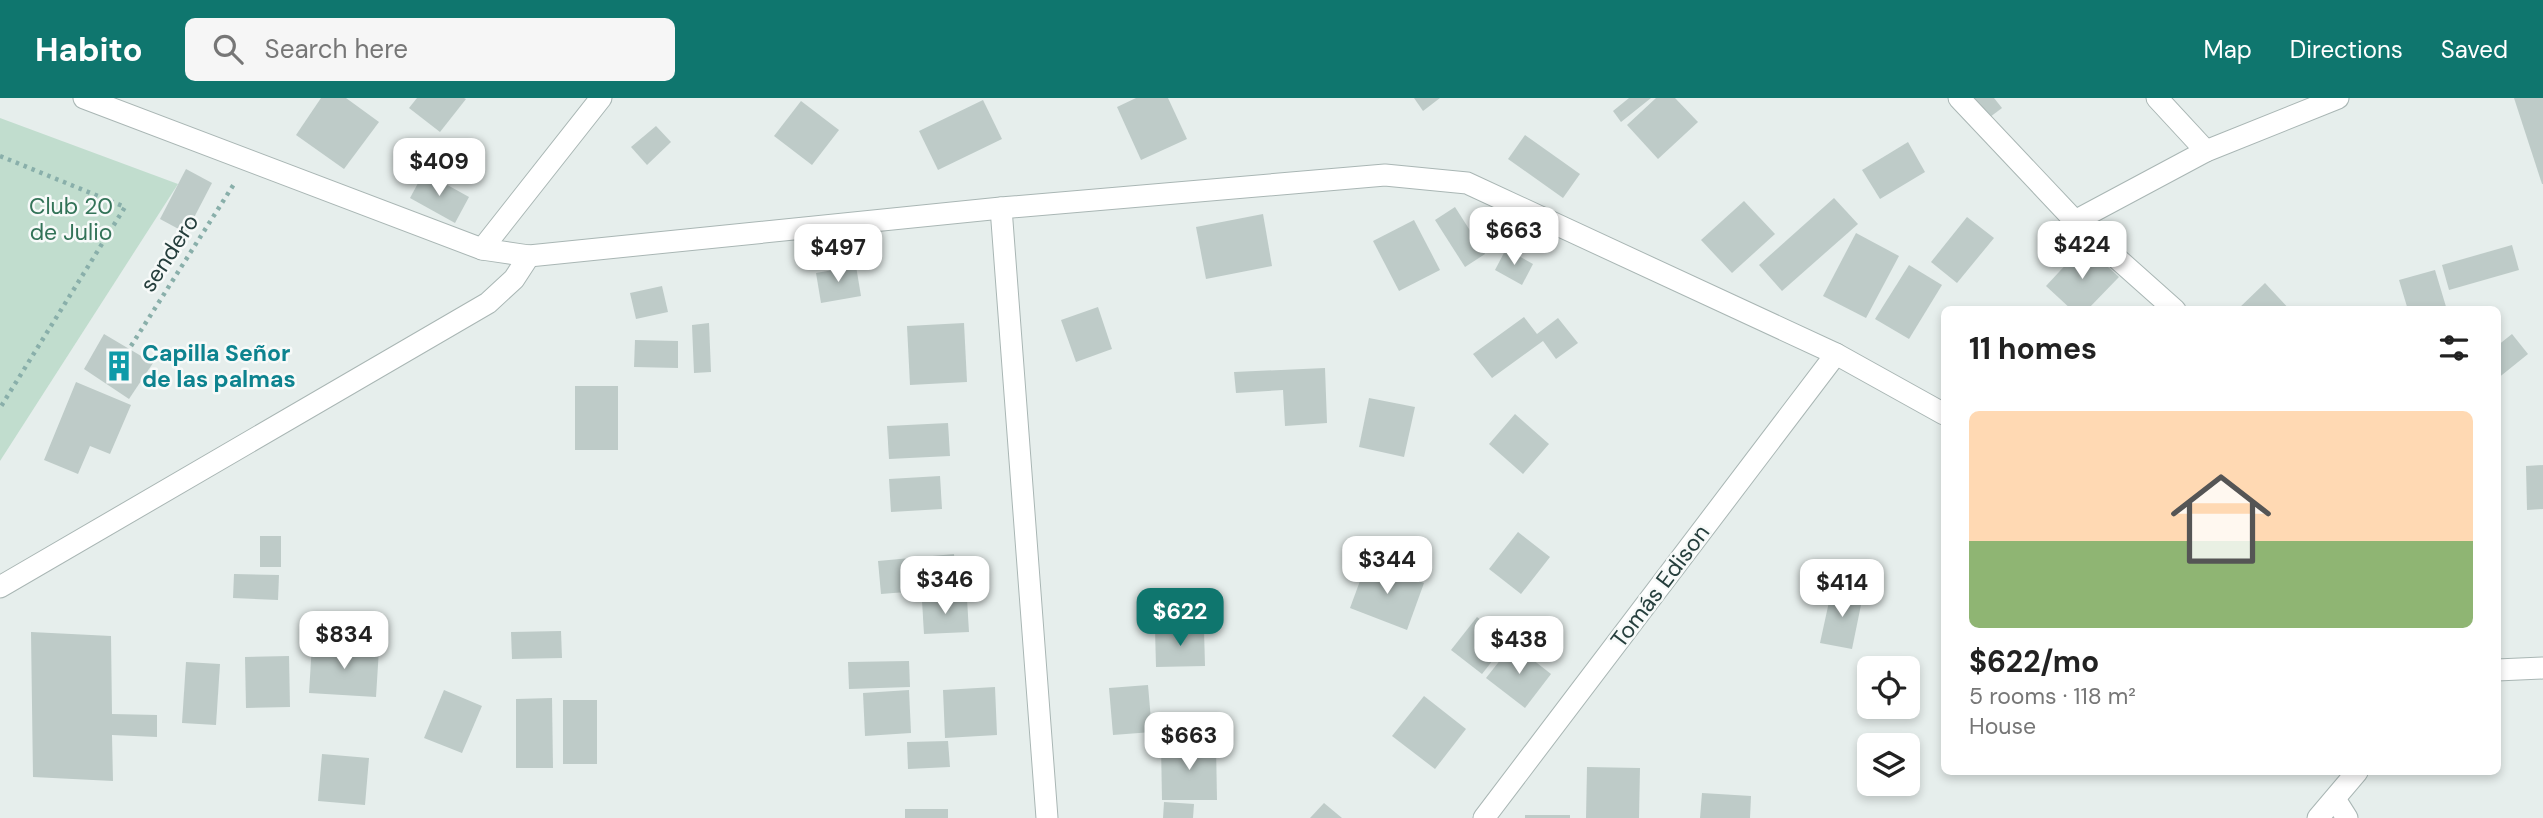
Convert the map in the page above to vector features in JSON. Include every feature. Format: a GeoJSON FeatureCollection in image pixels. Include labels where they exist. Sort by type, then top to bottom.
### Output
{"type":"FeatureCollection","features":[{"type":"Feature","properties":{"kind":"street"},"geometry":{"type":"LineString","coordinates":[[84,98],[482,249],[529,256],[1001,208],[1385,175],[1467,183],[1836,354],[1941,412]]}},
{"type":"Feature","properties":{"kind":"street"},"geometry":{"type":"LineString","coordinates":[[482,249],[601,98]]}},
{"type":"Feature","properties":{"kind":"street"},"geometry":{"type":"LineString","coordinates":[[1959,98],[2075,221],[2171,306]]}},
{"type":"Feature","properties":{"kind":"street"},"geometry":{"type":"LineString","coordinates":[[2157,98],[2206,151]]}},
{"type":"Feature","properties":{"kind":"street"},"geometry":{"type":"LineString","coordinates":[[2075,221],[2206,151],[2338,98]]}},
{"type":"Feature","properties":{"kind":"street"},"geometry":{"type":"LineString","coordinates":[[1001,208],[1047,818]]}},
{"type":"Feature","properties":{"kind":"street"},"geometry":{"type":"LineString","coordinates":[[0,587],[488,303],[514,279],[529,256]]}},
{"type":"Feature","properties":{"kind":"street","name":"Tomás Edison"},"geometry":{"type":"LineString","coordinates":[[1484,818],[1836,354]]}},
{"type":"Feature","properties":{"kind":"street"},"geometry":{"type":"LineString","coordinates":[[2501,670],[2543,668]]}},
{"type":"Feature","properties":{"kind":"street"},"geometry":{"type":"LineString","coordinates":[[2318,818],[2355,775]]}},
{"type":"Feature","properties":{"kind":"street"},"geometry":{"type":"LineString","coordinates":[[2335,799],[2347,818]]}},
{"type":"Feature","properties":{"kind":"path"},"geometry":{"type":"LineString","coordinates":[[0,156],[125,207],[0,408]]}},
{"type":"Feature","properties":{"kind":"path","name":"sendero"},"geometry":{"type":"LineString","coordinates":[[131,346],[236,180]]}},
{"type":"Feature","properties":{"kind":"green space","name":"Club 20 de Julio"},"geometry":{"type":"Polygon","coordinates":[[[0,118],[178,184],[0,461],[0,118]]]}},
{"type":"Feature","properties":{"kind":"building"},"geometry":{"type":"Polygon","coordinates":[[[321,98],[346,98],[379,122],[344,169],[296,135],[321,98]]]}},
{"type":"Feature","properties":{"kind":"building"},"geometry":{"type":"Polygon","coordinates":[[[417,98],[466,99],[440,132],[409,108],[417,98]]]}},
{"type":"Feature","properties":{"kind":"building"},"geometry":{"type":"Polygon","coordinates":[[[1136,98],[1168,98],[1187,139],[1141,160],[1117,107],[1136,98]]]}},
{"type":"Feature","properties":{"kind":"building"},"geometry":{"type":"Polygon","coordinates":[[[1414,98],[1440,98],[1423,111],[1414,98]]]}},
{"type":"Feature","properties":{"kind":"building"},"geometry":{"type":"Polygon","coordinates":[[[1629,98],[1651,98],[1621,122],[1613,111],[1629,98]]]}},
{"type":"Feature","properties":{"kind":"building"},"geometry":{"type":"Polygon","coordinates":[[[1656,98],[1675,98],[1698,122],[1658,159],[1627,125],[1656,98]]]}},
{"type":"Feature","properties":{"kind":"building"},"geometry":{"type":"Polygon","coordinates":[[[1968,98],[1994,98],[2002,108],[1986,120],[1968,98]]]}},
{"type":"Feature","properties":{"kind":"building"},"geometry":{"type":"Polygon","coordinates":[[[2514,98],[2543,98],[2543,184],[2542,184],[2514,98]]]}},
{"type":"Feature","properties":{"kind":"building"},"geometry":{"type":"Polygon","coordinates":[[[983,100],[1002,139],[938,170],[919,131],[983,100]]]}},
{"type":"Feature","properties":{"kind":"building"},"geometry":{"type":"Polygon","coordinates":[[[801,101],[839,130],[812,165],[774,136],[801,101]]]}},
{"type":"Feature","properties":{"kind":"building"},"geometry":{"type":"Polygon","coordinates":[[[656,126],[671,142],[647,165],[631,147],[656,126]]]}},
{"type":"Feature","properties":{"kind":"building"},"geometry":{"type":"Polygon","coordinates":[[[1525,135],[1580,174],[1563,198],[1508,159],[1525,135]]]}},
{"type":"Feature","properties":{"kind":"building"},"geometry":{"type":"Polygon","coordinates":[[[1908,142],[1925,172],[1880,199],[1862,170],[1908,142]]]}},
{"type":"Feature","properties":{"kind":"building"},"geometry":{"type":"Polygon","coordinates":[[[186,169],[212,183],[186,233],[160,219],[186,169]]]}},
{"type":"Feature","properties":{"kind":"building"},"geometry":{"type":"Polygon","coordinates":[[[424,172],[469,197],[455,223],[410,198],[424,172]]]}},
{"type":"Feature","properties":{"kind":"building"},"geometry":{"type":"Polygon","coordinates":[[[1834,198],[1858,224],[1782,291],[1759,265],[1834,198]]]}},
{"type":"Feature","properties":{"kind":"building"},"geometry":{"type":"Polygon","coordinates":[[[1744,201],[1775,234],[1732,273],[1701,240],[1744,201]]]}},
{"type":"Feature","properties":{"kind":"building"},"geometry":{"type":"Polygon","coordinates":[[[1455,207],[1485,254],[1465,267],[1435,220],[1455,207]]]}},
{"type":"Feature","properties":{"kind":"building"},"geometry":{"type":"Polygon","coordinates":[[[1263,214],[1272,266],[1206,279],[1196,227],[1263,214]]]}},
{"type":"Feature","properties":{"kind":"building"},"geometry":{"type":"Polygon","coordinates":[[[1967,217],[1994,238],[1957,283],[1931,262],[1967,217]]]}},
{"type":"Feature","properties":{"kind":"building"},"geometry":{"type":"Polygon","coordinates":[[[1414,220],[1440,270],[1399,291],[1373,241],[1414,220]]]}},
{"type":"Feature","properties":{"kind":"building"},"geometry":{"type":"Polygon","coordinates":[[[1856,233],[1899,256],[1866,318],[1823,296],[1856,233]]]}},
{"type":"Feature","properties":{"kind":"building"},"geometry":{"type":"Polygon","coordinates":[[[2084,245],[2119,277],[2091,306],[2068,306],[2046,286],[2084,245]]]}},
{"type":"Feature","properties":{"kind":"building"},"geometry":{"type":"Polygon","coordinates":[[[2512,245],[2519,270],[2449,290],[2442,265],[2512,245]]]}},
{"type":"Feature","properties":{"kind":"building"},"geometry":{"type":"Polygon","coordinates":[[[1506,249],[1533,264],[1522,285],[1495,270],[1506,249]]]}},
{"type":"Feature","properties":{"kind":"building"},"geometry":{"type":"Polygon","coordinates":[[[1909,265],[1942,285],[1909,339],[1875,319],[1909,265]]]}},
{"type":"Feature","properties":{"kind":"building"},"geometry":{"type":"Polygon","coordinates":[[[856,266],[861,296],[821,303],[816,273],[856,266]]]}},
{"type":"Feature","properties":{"kind":"building"},"geometry":{"type":"Polygon","coordinates":[[[2435,270],[2446,306],[2407,306],[2399,280],[2435,270]]]}},
{"type":"Feature","properties":{"kind":"building"},"geometry":{"type":"Polygon","coordinates":[[[2265,283],[2286,306],[2241,306],[2265,283]]]}},
{"type":"Feature","properties":{"kind":"building"},"geometry":{"type":"Polygon","coordinates":[[[662,286],[668,312],[636,319],[630,293],[662,286]]]}},
{"type":"Feature","properties":{"kind":"building"},"geometry":{"type":"Polygon","coordinates":[[[1098,307],[1112,349],[1076,362],[1061,320],[1098,307]]]}},
{"type":"Feature","properties":{"kind":"building"},"geometry":{"type":"Polygon","coordinates":[[[1524,317],[1537,334],[1558,318],[1578,343],[1556,359],[1543,341],[1492,378],[1473,354],[1524,317]]]}},
{"type":"Feature","properties":{"kind":"building"},"geometry":{"type":"Polygon","coordinates":[[[709,323],[711,372],[694,373],[692,325],[709,323]]]}},
{"type":"Feature","properties":{"kind":"building"},"geometry":{"type":"Polygon","coordinates":[[[964,323],[967,382],[910,385],[907,326],[964,323]]]}},
{"type":"Feature","properties":{"kind":"building","name":"Capilla Señor de las palmas"},"geometry":{"type":"Polygon","coordinates":[[[104,334],[153,363],[129,399],[84,369],[104,334]]]}},
{"type":"Feature","properties":{"kind":"building"},"geometry":{"type":"Polygon","coordinates":[[[2512,334],[2528,354],[2501,376],[2501,343],[2512,334]]]}},
{"type":"Feature","properties":{"kind":"building"},"geometry":{"type":"Polygon","coordinates":[[[635,340],[678,341],[678,368],[634,367],[635,340]]]}},
{"type":"Feature","properties":{"kind":"building"},"geometry":{"type":"Polygon","coordinates":[[[1325,368],[1327,423],[1285,426],[1283,390],[1236,393],[1234,372],[1325,368]]]}},
{"type":"Feature","properties":{"kind":"building"},"geometry":{"type":"Polygon","coordinates":[[[76,382],[131,405],[110,454],[90,446],[78,474],[44,460],[76,382]]]}},
{"type":"Feature","properties":{"kind":"building"},"geometry":{"type":"Polygon","coordinates":[[[575,386],[618,386],[618,450],[575,450],[575,386]]]}},
{"type":"Feature","properties":{"kind":"building"},"geometry":{"type":"Polygon","coordinates":[[[1369,398],[1415,407],[1404,457],[1359,447],[1369,398]]]}},
{"type":"Feature","properties":{"kind":"building"},"geometry":{"type":"Polygon","coordinates":[[[1515,414],[1549,444],[1523,474],[1489,444],[1515,414]]]}},
{"type":"Feature","properties":{"kind":"building"},"geometry":{"type":"Polygon","coordinates":[[[948,423],[950,456],[889,459],[887,426],[948,423]]]}},
{"type":"Feature","properties":{"kind":"building"},"geometry":{"type":"Polygon","coordinates":[[[2543,465],[2543,509],[2527,510],[2526,466],[2543,465]]]}},
{"type":"Feature","properties":{"kind":"building"},"geometry":{"type":"Polygon","coordinates":[[[940,476],[942,509],[891,512],[889,479],[940,476]]]}},
{"type":"Feature","properties":{"kind":"building"},"geometry":{"type":"Polygon","coordinates":[[[1518,532],[1550,557],[1521,594],[1489,569],[1518,532]]]}},
{"type":"Feature","properties":{"kind":"building"},"geometry":{"type":"Polygon","coordinates":[[[260,536],[281,536],[281,567],[260,567],[260,536]]]}},
{"type":"Feature","properties":{"kind":"building"},"geometry":{"type":"Polygon","coordinates":[[[954,554],[957,588],[881,594],[878,561],[954,554]]]}},
{"type":"Feature","properties":{"kind":"building"},"geometry":{"type":"Polygon","coordinates":[[[1367,562],[1424,583],[1407,630],[1350,608],[1367,562]]]}},
{"type":"Feature","properties":{"kind":"building"},"geometry":{"type":"Polygon","coordinates":[[[234,574],[279,575],[278,600],[233,598],[234,574]]]}},
{"type":"Feature","properties":{"kind":"building"},"geometry":{"type":"Polygon","coordinates":[[[1832,588],[1863,595],[1852,649],[1820,643],[1832,588]]]}},
{"type":"Feature","properties":{"kind":"building"},"geometry":{"type":"Polygon","coordinates":[[[967,599],[969,632],[924,634],[922,601],[967,599]]]}},
{"type":"Feature","properties":{"kind":"building"},"geometry":{"type":"Polygon","coordinates":[[[1477,617],[1508,641],[1482,674],[1451,650],[1477,617]]]}},
{"type":"Feature","properties":{"kind":"building"},"geometry":{"type":"Polygon","coordinates":[[[1155,629],[1204,629],[1205,666],[1156,667],[1155,629]]]}},
{"type":"Feature","properties":{"kind":"building"},"geometry":{"type":"Polygon","coordinates":[[[561,631],[562,658],[512,659],[511,632],[561,631]]]}},
{"type":"Feature","properties":{"kind":"building"},"geometry":{"type":"Polygon","coordinates":[[[31,632],[111,636],[112,714],[157,715],[157,737],[112,735],[113,781],[33,777],[31,632]]]}},
{"type":"Feature","properties":{"kind":"building"},"geometry":{"type":"Polygon","coordinates":[[[312,644],[379,649],[376,697],[309,693],[312,644]]]}},
{"type":"Feature","properties":{"kind":"building"},"geometry":{"type":"Polygon","coordinates":[[[1513,644],[1551,674],[1525,708],[1486,678],[1513,644]]]}},
{"type":"Feature","properties":{"kind":"building"},"geometry":{"type":"Polygon","coordinates":[[[289,656],[290,707],[246,708],[245,657],[289,656]]]}},
{"type":"Feature","properties":{"kind":"building"},"geometry":{"type":"Polygon","coordinates":[[[909,661],[910,687],[849,689],[848,662],[909,661]]]}},
{"type":"Feature","properties":{"kind":"building"},"geometry":{"type":"Polygon","coordinates":[[[186,662],[220,664],[216,725],[182,723],[186,662]]]}},
{"type":"Feature","properties":{"kind":"building"},"geometry":{"type":"Polygon","coordinates":[[[1148,685],[1152,732],[1113,735],[1109,688],[1148,685]]]}},
{"type":"Feature","properties":{"kind":"building"},"geometry":{"type":"Polygon","coordinates":[[[995,687],[997,735],[945,738],[943,690],[995,687]]]}},
{"type":"Feature","properties":{"kind":"building"},"geometry":{"type":"Polygon","coordinates":[[[444,690],[482,706],[462,753],[424,738],[444,690]]]}},
{"type":"Feature","properties":{"kind":"building"},"geometry":{"type":"Polygon","coordinates":[[[909,690],[911,733],[865,736],[863,693],[909,690]]]}},
{"type":"Feature","properties":{"kind":"building"},"geometry":{"type":"Polygon","coordinates":[[[1424,696],[1466,729],[1435,769],[1392,736],[1424,696]]]}},
{"type":"Feature","properties":{"kind":"building"},"geometry":{"type":"Polygon","coordinates":[[[552,698],[553,768],[516,768],[516,699],[552,698]]]}},
{"type":"Feature","properties":{"kind":"building"},"geometry":{"type":"Polygon","coordinates":[[[563,700],[597,700],[597,764],[563,764],[563,700]]]}},
{"type":"Feature","properties":{"kind":"building"},"geometry":{"type":"Polygon","coordinates":[[[948,741],[950,767],[908,769],[907,742],[948,741]]]}},
{"type":"Feature","properties":{"kind":"building"},"geometry":{"type":"Polygon","coordinates":[[[1161,745],[1216,745],[1217,800],[1162,800],[1161,745]]]}},
{"type":"Feature","properties":{"kind":"building"},"geometry":{"type":"Polygon","coordinates":[[[322,754],[369,758],[365,805],[318,801],[322,754]]]}},
{"type":"Feature","properties":{"kind":"building"},"geometry":{"type":"Polygon","coordinates":[[[1587,767],[1640,768],[1639,818],[1586,818],[1587,767]]]}},
{"type":"Feature","properties":{"kind":"building"},"geometry":{"type":"Polygon","coordinates":[[[1702,793],[1751,796],[1750,818],[1700,818],[1702,793]]]}},
{"type":"Feature","properties":{"kind":"building"},"geometry":{"type":"Polygon","coordinates":[[[1164,802],[1194,804],[1193,818],[1163,818],[1164,802]]]}},
{"type":"Feature","properties":{"kind":"building"},"geometry":{"type":"Polygon","coordinates":[[[1324,803],[1342,818],[1310,818],[1324,803]]]}},
{"type":"Feature","properties":{"kind":"building"},"geometry":{"type":"Polygon","coordinates":[[[905,809],[948,809],[948,818],[905,818],[905,809]]]}},
{"type":"Feature","properties":{"kind":"building"},"geometry":{"type":"Polygon","coordinates":[[[1525,815],[1570,815],[1570,818],[1525,818],[1525,815]]]}},
{"type":"Feature","properties":{"kind":"place","name":"Capilla Señor de las palmas"},"geometry":{"type":"Point","coordinates":[119,366]}}]}
